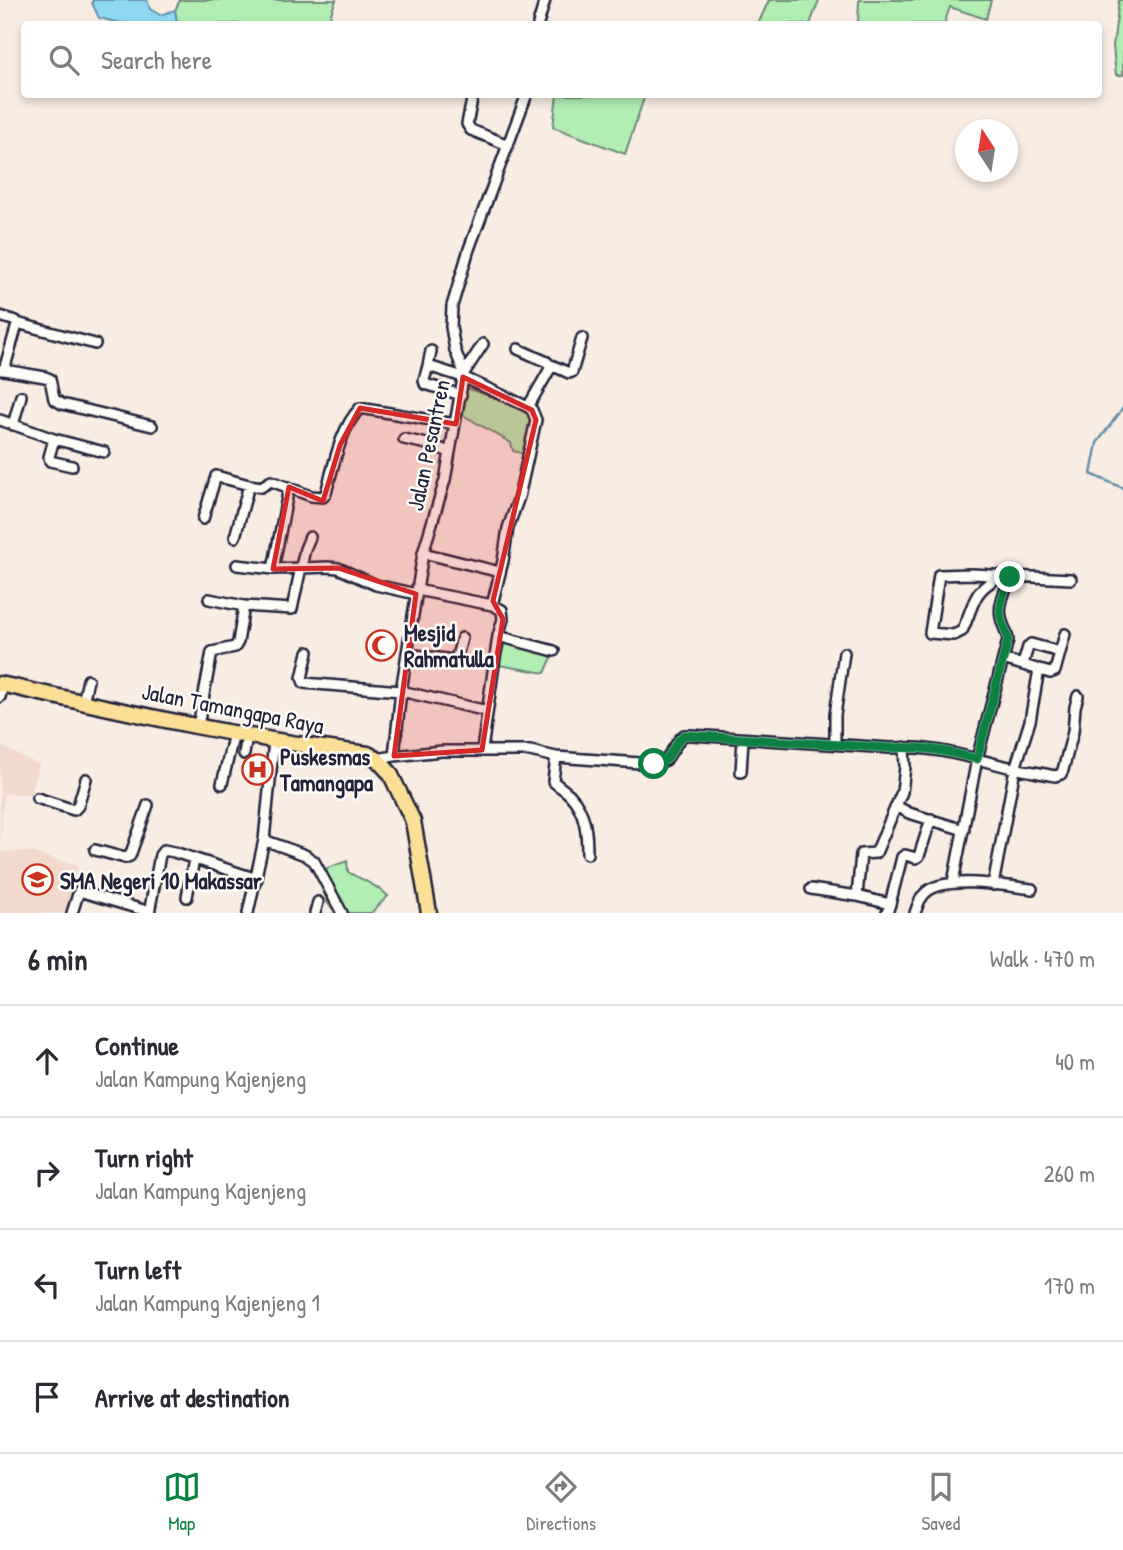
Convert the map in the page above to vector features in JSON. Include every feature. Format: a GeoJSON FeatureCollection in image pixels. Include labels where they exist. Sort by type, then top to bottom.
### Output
{"type":"FeatureCollection","features":[{"type":"Feature","properties":{"kind":"main road","name":"Jalan Tamangapa Raya"},"geometry":{"type":"LineString","coordinates":[[1,689],[83,702],[240,735],[368,754],[377,759]]}},
{"type":"Feature","properties":{"kind":"main road"},"geometry":{"type":"LineString","coordinates":[[377,759],[390,774],[413,821],[429,913]]}},
{"type":"Feature","properties":{"kind":"street"},"geometry":{"type":"LineString","coordinates":[[539,21],[545,0]]}},
{"type":"Feature","properties":{"kind":"street"},"geometry":{"type":"LineString","coordinates":[[472,98],[467,124],[471,130],[508,145]]}},
{"type":"Feature","properties":{"kind":"street","name":"Jalan Pesantren"},"geometry":{"type":"LineString","coordinates":[[394,756],[401,691],[423,553],[444,480],[461,395],[463,375],[451,327],[452,306],[469,249],[526,98]]}},
{"type":"Feature","properties":{"kind":"street"},"geometry":{"type":"LineString","coordinates":[[0,316],[95,344]]}},
{"type":"Feature","properties":{"kind":"street"},"geometry":{"type":"LineString","coordinates":[[17,323],[2,370],[50,379],[54,398],[62,404],[152,426]]}},
{"type":"Feature","properties":{"kind":"street"},"geometry":{"type":"LineString","coordinates":[[518,349],[569,373],[572,372],[582,338]]}},
{"type":"Feature","properties":{"kind":"street"},"geometry":{"type":"LineString","coordinates":[[463,375],[483,344]]}},
{"type":"Feature","properties":{"kind":"street"},"geometry":{"type":"LineString","coordinates":[[431,351],[425,384],[461,395]]}},
{"type":"Feature","properties":{"kind":"street"},"geometry":{"type":"LineString","coordinates":[[528,407],[551,365]]}},
{"type":"Feature","properties":{"kind":"street"},"geometry":{"type":"LineString","coordinates":[[428,366],[463,375],[528,407],[536,420],[519,496],[508,528],[492,605]]}},
{"type":"Feature","properties":{"kind":"street"},"geometry":{"type":"LineString","coordinates":[[13,425],[21,396]]}},
{"type":"Feature","properties":{"kind":"street"},"geometry":{"type":"LineString","coordinates":[[203,519],[216,476],[261,487],[271,481],[311,496],[323,496],[340,445],[360,408],[455,424]]}},
{"type":"Feature","properties":{"kind":"street"},"geometry":{"type":"LineString","coordinates":[[0,419],[54,439],[104,452]]}},
{"type":"Feature","properties":{"kind":"street"},"geometry":{"type":"LineString","coordinates":[[54,439],[50,461],[72,466]]}},
{"type":"Feature","properties":{"kind":"street"},"geometry":{"type":"LineString","coordinates":[[404,439],[450,452]]}},
{"type":"Feature","properties":{"kind":"street"},"geometry":{"type":"LineString","coordinates":[[235,537],[249,485]]}},
{"type":"Feature","properties":{"kind":"street"},"geometry":{"type":"LineString","coordinates":[[273,569],[289,487]]}},
{"type":"Feature","properties":{"kind":"street"},"geometry":{"type":"LineString","coordinates":[[209,599],[244,606],[292,609],[305,548],[310,537]]}},
{"type":"Feature","properties":{"kind":"street"},"geometry":{"type":"LineString","coordinates":[[423,553],[500,572]]}},
{"type":"Feature","properties":{"kind":"street"},"geometry":{"type":"LineString","coordinates":[[237,565],[273,569],[338,568],[376,585],[499,607],[503,619],[498,636],[482,750]]}},
{"type":"Feature","properties":{"kind":"street"},"geometry":{"type":"LineString","coordinates":[[1006,576],[987,583],[980,590],[962,631],[954,635],[930,633],[939,575],[1006,576],[1071,579]]}},
{"type":"Feature","properties":{"kind":"street"},"geometry":{"type":"LineString","coordinates":[[953,882],[977,759],[1008,640],[1000,612],[1006,576]]}},
{"type":"Feature","properties":{"kind":"street"},"geometry":{"type":"LineString","coordinates":[[198,726],[212,652],[235,647],[244,606]]}},
{"type":"Feature","properties":{"kind":"street"},"geometry":{"type":"LineString","coordinates":[[1003,659],[1050,673],[1055,671],[1065,634]]}},
{"type":"Feature","properties":{"kind":"street"},"geometry":{"type":"LineString","coordinates":[[498,636],[554,651]]}},
{"type":"Feature","properties":{"kind":"street"},"geometry":{"type":"LineString","coordinates":[[407,653],[454,660],[462,638]]}},
{"type":"Feature","properties":{"kind":"street"},"geometry":{"type":"LineString","coordinates":[[1023,664],[1031,644],[1060,652]]}},
{"type":"Feature","properties":{"kind":"street"},"geometry":{"type":"LineString","coordinates":[[309,652],[302,678],[304,683],[401,691],[487,711]]}},
{"type":"Feature","properties":{"kind":"street"},"geometry":{"type":"LineString","coordinates":[[835,744],[835,716],[844,653]]}},
{"type":"Feature","properties":{"kind":"street"},"geometry":{"type":"LineString","coordinates":[[993,885],[1015,769],[1030,721],[1039,669]]}},
{"type":"Feature","properties":{"kind":"street"},"geometry":{"type":"LineString","coordinates":[[83,702],[88,680]]}},
{"type":"Feature","properties":{"kind":"street"},"geometry":{"type":"LineString","coordinates":[[377,759],[442,751],[482,750],[530,751],[556,757],[654,764],[666,760],[684,735],[944,750],[1015,769],[1055,776],[1063,770],[1073,732],[1078,696]]}},
{"type":"Feature","properties":{"kind":"street"},"geometry":{"type":"LineString","coordinates":[[240,735],[244,754]]}},
{"type":"Feature","properties":{"kind":"street"},"geometry":{"type":"LineString","coordinates":[[222,784],[240,735]]}},
{"type":"Feature","properties":{"kind":"street"},"geometry":{"type":"LineString","coordinates":[[741,772],[743,740]]}},
{"type":"Feature","properties":{"kind":"street"},"geometry":{"type":"LineString","coordinates":[[248,913],[264,840],[274,741]]}},
{"type":"Feature","properties":{"kind":"street"},"geometry":{"type":"LineString","coordinates":[[857,896],[861,854],[877,852],[902,792],[904,747]]}},
{"type":"Feature","properties":{"kind":"street"},"geometry":{"type":"LineString","coordinates":[[556,757],[552,780],[571,796],[583,815],[587,829],[587,854]]}},
{"type":"Feature","properties":{"kind":"street"},"geometry":{"type":"LineString","coordinates":[[37,798],[74,810],[78,806],[86,779]]}},
{"type":"Feature","properties":{"kind":"street"},"geometry":{"type":"LineString","coordinates":[[95,850],[125,858],[130,856],[148,805]]}},
{"type":"Feature","properties":{"kind":"street"},"geometry":{"type":"LineString","coordinates":[[895,806],[964,830]]}},
{"type":"Feature","properties":{"kind":"street"},"geometry":{"type":"LineString","coordinates":[[811,889],[857,896],[889,909],[902,857],[919,856],[931,819]]}},
{"type":"Feature","properties":{"kind":"street"},"geometry":{"type":"LineString","coordinates":[[264,840],[314,861],[342,913]]}},
{"type":"Feature","properties":{"kind":"street"},"geometry":{"type":"LineString","coordinates":[[72,913],[79,891],[150,912],[164,850],[257,879]]}},
{"type":"Feature","properties":{"kind":"street"},"geometry":{"type":"LineString","coordinates":[[187,897],[194,859]]}},
{"type":"Feature","properties":{"kind":"street"},"geometry":{"type":"LineString","coordinates":[[915,913],[923,895],[930,889],[953,882],[1032,889]]}},
{"type":"Feature","properties":{"kind":"street"},"geometry":{"type":"LineString","coordinates":[[315,913],[318,902]]}},
{"type":"Feature","properties":{"kind":"highlighted area"},"geometry":{"type":"Polygon","coordinates":[[[463,377],[532,410],[536,420],[493,601],[503,619],[482,750],[394,756],[416,594],[338,568],[273,569],[289,487],[323,501],[340,445],[360,408],[456,424],[463,377]]]}},
{"type":"Feature","properties":{"kind":"shaded area"},"geometry":{"type":"Polygon","coordinates":[[[0,746],[39,765],[30,795],[4,793],[0,846],[0,746]]]}},
{"type":"Feature","properties":{"kind":"shaded area","name":"SMA Negeri 10 Makassar"},"geometry":{"type":"Polygon","coordinates":[[[0,851],[31,852],[78,864],[68,913],[0,913],[0,851]]]}},
{"type":"Feature","properties":{"kind":"green space"},"geometry":{"type":"Polygon","coordinates":[[[180,0],[336,0],[328,21],[177,21],[175,10],[180,0]]]}},
{"type":"Feature","properties":{"kind":"green space"},"geometry":{"type":"Polygon","coordinates":[[[769,0],[819,0],[811,21],[759,21],[769,0]]]}},
{"type":"Feature","properties":{"kind":"green space"},"geometry":{"type":"Polygon","coordinates":[[[859,0],[991,0],[986,19],[950,7],[945,21],[858,21],[859,0]]]}},
{"type":"Feature","properties":{"kind":"green space"},"geometry":{"type":"Polygon","coordinates":[[[1119,0],[1123,0],[1123,75],[1116,75],[1113,46],[1119,0]]]}},
{"type":"Feature","properties":{"kind":"green space"},"geometry":{"type":"Polygon","coordinates":[[[557,98],[644,98],[625,154],[553,127],[557,98]]]}},
{"type":"Feature","properties":{"kind":"green space"},"geometry":{"type":"Polygon","coordinates":[[[466,388],[518,406],[530,416],[531,427],[525,454],[513,451],[511,443],[463,415],[466,388]]]}},
{"type":"Feature","properties":{"kind":"green space"},"geometry":{"type":"Polygon","coordinates":[[[506,639],[554,653],[545,673],[499,665],[506,639]]]}},
{"type":"Feature","properties":{"kind":"green space"},"geometry":{"type":"Polygon","coordinates":[[[347,861],[348,872],[388,896],[371,913],[338,913],[328,904],[316,872],[347,861]]]}},
{"type":"Feature","properties":{"kind":"water"},"geometry":{"type":"Polygon","coordinates":[[[93,0],[147,0],[150,9],[160,15],[175,10],[177,21],[112,21],[99,18],[93,0]]]}},
{"type":"Feature","properties":{"kind":"waterway"},"geometry":{"type":"LineString","coordinates":[[1123,408],[1097,443],[1091,474],[1123,488]]}},
{"type":"Feature","properties":{"kind":"place","name":"Mesjid Rahmatulla"},"geometry":{"type":"Point","coordinates":[381,645]}},
{"type":"Feature","properties":{"kind":"place","name":"Puskesmas Tamangapa"},"geometry":{"type":"Point","coordinates":[257,769]}},
{"type":"Feature","properties":{"kind":"place","name":"SMA Negeri 10 Makassar"},"geometry":{"type":"Point","coordinates":[37,880]}},
{"type":"Feature","properties":{"kind":"route"},"geometry":{"type":"LineString","coordinates":[[654,764],[666,760],[684,735],[920,748],[944,750],[977,759],[1008,640],[1000,612],[1010,577]]}}]}
